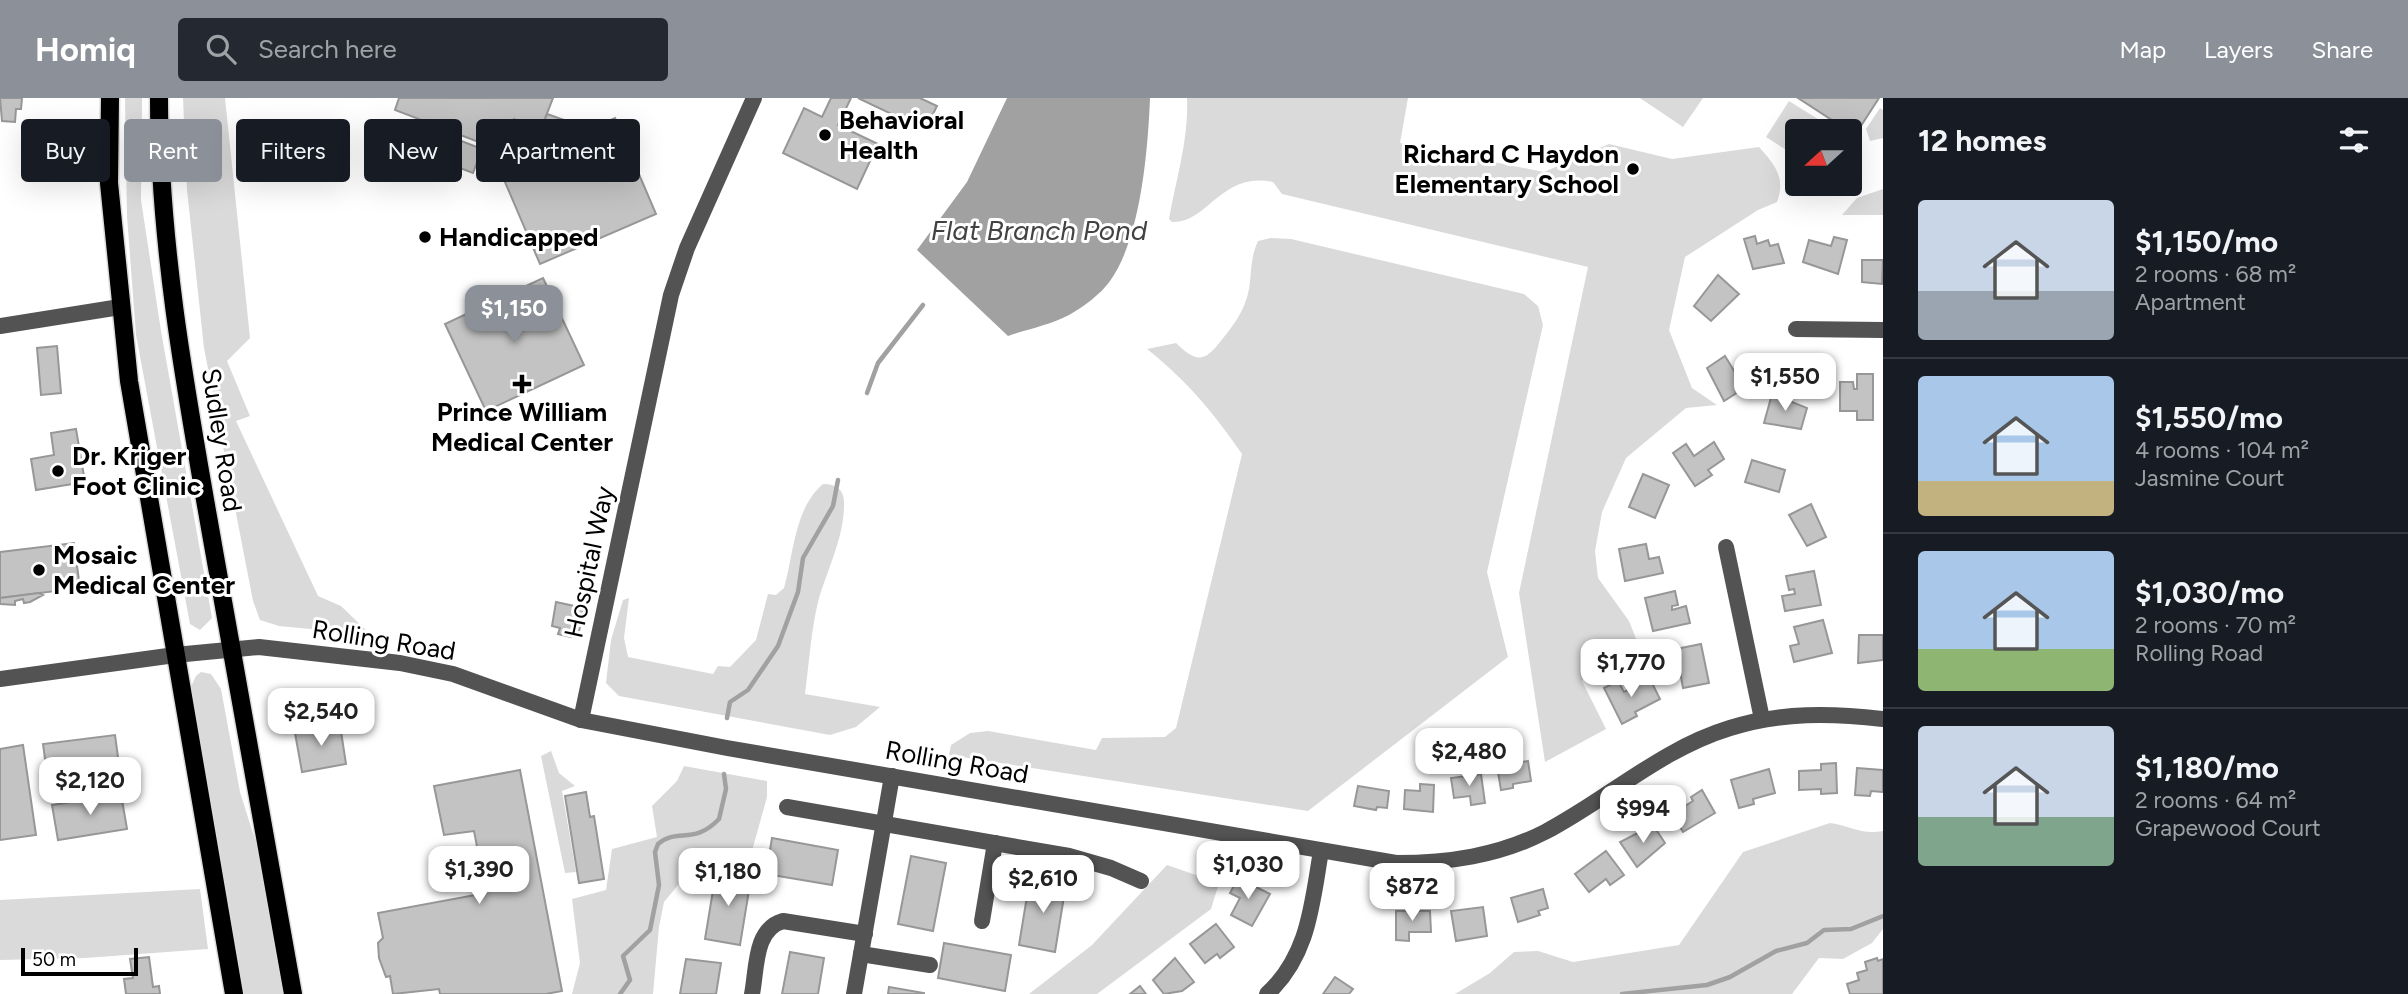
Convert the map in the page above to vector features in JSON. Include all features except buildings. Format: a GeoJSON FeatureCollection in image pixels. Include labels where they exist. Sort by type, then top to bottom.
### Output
{"type":"FeatureCollection","features":[{"type":"Feature","properties":{"kind":"main road"},"geometry":{"type":"LineString","coordinates":[[110,98],[109,183],[120,307],[175,655],[234,994]]}},
{"type":"Feature","properties":{"kind":"main road","name":"Sudley Road"},"geometry":{"type":"LineString","coordinates":[[159,98],[160,157],[170,281],[293,994]]}},
{"type":"Feature","properties":{"kind":"street","name":"Hospital Way"},"geometry":{"type":"LineString","coordinates":[[581,720],[674,283],[722,165],[754,98]]}},
{"type":"Feature","properties":{"kind":"street"},"geometry":{"type":"LineString","coordinates":[[0,326],[120,307]]}},
{"type":"Feature","properties":{"kind":"street"},"geometry":{"type":"LineString","coordinates":[[1796,329],[1883,330]]}},
{"type":"Feature","properties":{"kind":"street"},"geometry":{"type":"LineString","coordinates":[[1727,547],[1762,719]]}},
{"type":"Feature","properties":{"kind":"street","name":"Rolling Road"},"geometry":{"type":"LineString","coordinates":[[0,679],[175,655],[232,650],[286,650],[436,669],[581,720],[1396,863],[1428,863],[1486,855],[1546,831],[1662,758],[1695,741],[1762,719],[1809,714],[1883,719]]}},
{"type":"Feature","properties":{"kind":"street"},"geometry":{"type":"LineString","coordinates":[[854,994],[892,776]]}},
{"type":"Feature","properties":{"kind":"street"},"geometry":{"type":"LineString","coordinates":[[786,807],[1089,861],[1141,881]]}},
{"type":"Feature","properties":{"kind":"street"},"geometry":{"type":"LineString","coordinates":[[982,921],[995,843]]}},
{"type":"Feature","properties":{"kind":"street"},"geometry":{"type":"LineString","coordinates":[[1267,994],[1291,968],[1306,933],[1321,851]]}},
{"type":"Feature","properties":{"kind":"street"},"geometry":{"type":"LineString","coordinates":[[752,994],[762,937],[774,924],[783,921],[865,933]]}},
{"type":"Feature","properties":{"kind":"street"},"geometry":{"type":"LineString","coordinates":[[861,954],[930,965]]}},
{"type":"Feature","properties":{"kind":"shaded area"},"geometry":{"type":"Polygon","coordinates":[[[125,98],[142,98],[142,119],[125,119],[125,98]]]}},
{"type":"Feature","properties":{"kind":"shaded area"},"geometry":{"type":"Polygon","coordinates":[[[183,98],[225,98],[250,338],[227,361],[250,416],[236,421],[318,596],[341,606],[371,635],[279,626],[260,620],[253,601],[204,348],[187,190],[187,182],[222,182],[222,119],[184,119],[183,98]]]}},
{"type":"Feature","properties":{"kind":"shaded area"},"geometry":{"type":"Polygon","coordinates":[[[1187,98],[1408,98],[1400,143],[1544,172],[1609,144],[1672,159],[1759,147],[1774,166],[1780,186],[1777,202],[1758,210],[1685,257],[1669,330],[1692,388],[1717,405],[1686,408],[1626,458],[1602,512],[1595,551],[1598,578],[1629,621],[1641,651],[1592,667],[1582,681],[1606,729],[1545,762],[1519,593],[1588,267],[1282,194],[1273,182],[1240,184],[1227,190],[1195,215],[1172,222],[1169,219],[1184,144],[1187,98]]]}},
{"type":"Feature","properties":{"kind":"shaded area"},"geometry":{"type":"Polygon","coordinates":[[[1640,98],[1703,98],[1683,127],[1640,98]]]}},
{"type":"Feature","properties":{"kind":"shaded area"},"geometry":{"type":"Polygon","coordinates":[[[1789,101],[1818,119],[1785,119],[1785,149],[1766,137],[1789,101]]]}},
{"type":"Feature","properties":{"kind":"shaded area"},"geometry":{"type":"Polygon","coordinates":[[[1880,108],[1883,110],[1883,138],[1870,141],[1866,129],[1880,108]]]}},
{"type":"Feature","properties":{"kind":"shaded area"},"geometry":{"type":"Polygon","coordinates":[[[126,182],[141,182],[141,200],[161,331],[212,618],[200,630],[190,624],[136,335],[126,182]]]}},
{"type":"Feature","properties":{"kind":"shaded area"},"geometry":{"type":"Polygon","coordinates":[[[1883,189],[1883,215],[1842,215],[1857,198],[1883,189]]]}},
{"type":"Feature","properties":{"kind":"shaded area"},"geometry":{"type":"Polygon","coordinates":[[[1271,238],[1291,239],[1524,294],[1538,306],[1543,325],[1487,572],[1508,657],[1308,811],[949,755],[951,745],[970,733],[988,731],[1096,750],[1102,738],[1165,737],[1176,728],[1242,454],[1199,398],[1147,349],[1176,343],[1188,354],[1199,358],[1209,354],[1238,318],[1245,304],[1258,241],[1271,238]]]}},
{"type":"Feature","properties":{"kind":"shaded area"},"geometry":{"type":"Polygon","coordinates":[[[823,484],[835,486],[841,491],[844,497],[844,515],[816,613],[805,694],[880,707],[856,727],[830,735],[619,696],[606,683],[611,640],[623,600],[629,598],[624,638],[628,657],[713,674],[718,666],[730,667],[756,640],[768,594],[776,595],[784,588],[796,532],[806,506],[823,484]]]}},
{"type":"Feature","properties":{"kind":"shaded area"},"geometry":{"type":"Polygon","coordinates":[[[201,672],[211,674],[221,689],[240,792],[256,843],[284,994],[243,994],[189,691],[201,672]]]}},
{"type":"Feature","properties":{"kind":"shaded area"},"geometry":{"type":"Polygon","coordinates":[[[551,751],[559,773],[575,786],[562,791],[576,872],[565,873],[541,756],[551,751]]]}},
{"type":"Feature","properties":{"kind":"shaded area"},"geometry":{"type":"Polygon","coordinates":[[[684,766],[767,781],[767,797],[747,869],[697,862],[664,902],[653,994],[572,994],[580,963],[572,899],[606,890],[612,849],[657,837],[652,806],[677,781],[684,766]]]}},
{"type":"Feature","properties":{"kind":"shaded area"},"geometry":{"type":"Polygon","coordinates":[[[1830,823],[1862,831],[1883,831],[1883,929],[1872,943],[1843,959],[1819,958],[1792,994],[1455,994],[1490,973],[1514,952],[1538,951],[1573,962],[1679,945],[1743,852],[1830,823]]]}},
{"type":"Feature","properties":{"kind":"shaded area"},"geometry":{"type":"Polygon","coordinates":[[[1167,865],[1219,883],[1211,909],[1097,994],[1029,994],[1092,945],[1167,865]]]}},
{"type":"Feature","properties":{"kind":"shaded area"},"geometry":{"type":"Polygon","coordinates":[[[200,889],[208,949],[85,958],[0,960],[0,900],[200,889]]]}},
{"type":"Feature","properties":{"kind":"water","name":"Flat Branch Pond"},"geometry":{"type":"Polygon","coordinates":[[[1007,98],[1150,98],[1141,192],[1136,218],[1121,263],[1102,291],[1069,315],[1008,336],[917,250],[967,182],[1007,98]]]}},
{"type":"Feature","properties":{"kind":"waterway"},"geometry":{"type":"LineString","coordinates":[[867,393],[878,363],[923,305]]}},
{"type":"Feature","properties":{"kind":"waterway"},"geometry":{"type":"LineString","coordinates":[[727,718],[730,702],[748,690],[778,646],[798,592],[803,558],[833,506],[838,480]]}},
{"type":"Feature","properties":{"kind":"waterway"},"geometry":{"type":"LineString","coordinates":[[620,994],[630,980],[623,956],[650,930],[659,885],[655,852],[658,844],[672,837],[701,832],[719,819],[726,789],[724,774]]}},
{"type":"Feature","properties":{"kind":"waterway"},"geometry":{"type":"LineString","coordinates":[[1622,994],[1707,985],[1730,977],[1776,951],[1807,943],[1824,930],[1851,929],[1883,916]]}},
{"type":"Feature","properties":{"kind":"place","name":"Behavioral Health"},"geometry":{"type":"Point","coordinates":[825,135]}},
{"type":"Feature","properties":{"kind":"place","name":"Richard C Haydon Elementary School"},"geometry":{"type":"Point","coordinates":[1633,169]}},
{"type":"Feature","properties":{"kind":"place","name":"Handicapped"},"geometry":{"type":"Point","coordinates":[425,237]}},
{"type":"Feature","properties":{"kind":"place","name":"Prince William Medical Center"},"geometry":{"type":"Point","coordinates":[522,384]}},
{"type":"Feature","properties":{"kind":"place","name":"Dr. Kriger Foot Clinic"},"geometry":{"type":"Point","coordinates":[58,471]}},
{"type":"Feature","properties":{"kind":"place","name":"Mosaic Medical Center"},"geometry":{"type":"Point","coordinates":[39,570]}}]}
